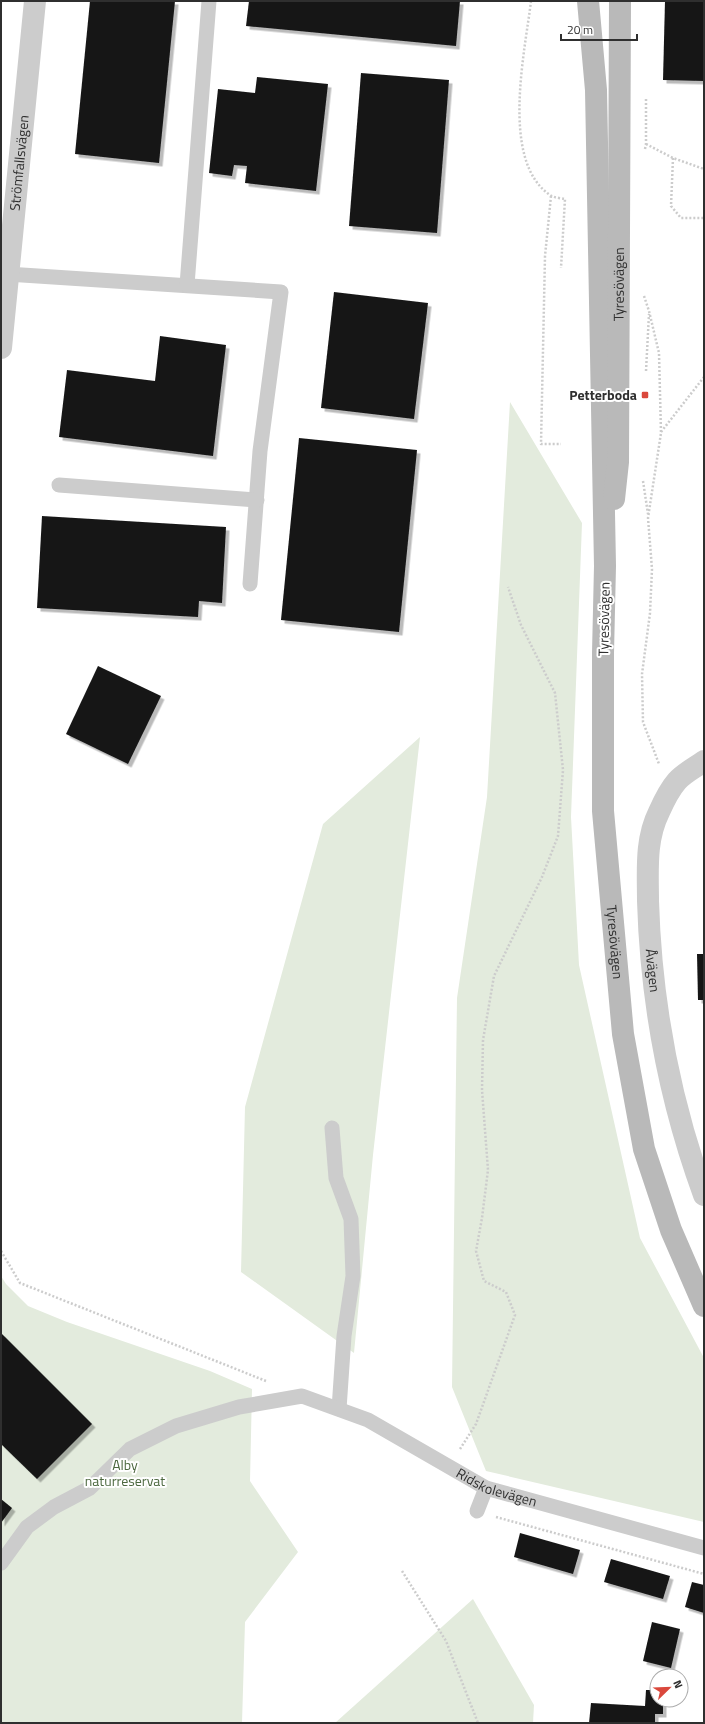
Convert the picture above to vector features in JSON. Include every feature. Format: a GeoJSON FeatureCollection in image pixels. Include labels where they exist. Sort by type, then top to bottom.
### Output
{"type":"FeatureCollection","features":[{"type":"Feature","properties":{"kind":"main road","name":"Tyresövägen"},"geometry":{"type":"LineString","coordinates":[[588,1],[596,90],[605,566],[603,653],[603,811],[623,1034],[644,1149],[671,1230],[704,1306]]}},
{"type":"Feature","properties":{"kind":"main road","name":"Tyresövägen"},"geometry":{"type":"LineString","coordinates":[[605,566],[618,462],[620,1]]}},
{"type":"Feature","properties":{"kind":"street","name":"Strömfallsvägen"},"geometry":{"type":"LineString","coordinates":[[1,348],[35,1]]}},
{"type":"Feature","properties":{"kind":"street","name":"Åvägen"},"geometry":{"type":"LineString","coordinates":[[704,761],[677,781],[658,813],[647,853],[649,926],[662,1037],[679,1120],[689,1155],[704,1195]]}},
{"type":"Feature","properties":{"kind":"lane"},"geometry":{"type":"LineString","coordinates":[[187,285],[209,1]]}},
{"type":"Feature","properties":{"kind":"lane"},"geometry":{"type":"LineString","coordinates":[[8,274],[281,292],[260,452],[250,584]]}},
{"type":"Feature","properties":{"kind":"lane"},"geometry":{"type":"LineString","coordinates":[[59,485],[257,500]]}},
{"type":"Feature","properties":{"kind":"lane"},"geometry":{"type":"LineString","coordinates":[[332,1128],[336,1178],[351,1219],[353,1276],[344,1336],[339,1409]]}},
{"type":"Feature","properties":{"kind":"lane","name":"Ridskolevägen"},"geometry":{"type":"LineString","coordinates":[[1,1563],[27,1527],[54,1507],[90,1488],[130,1449],[176,1426],[240,1408],[302,1396],[368,1420],[486,1488],[704,1548]]}},
{"type":"Feature","properties":{"kind":"lane"},"geometry":{"type":"LineString","coordinates":[[477,1511],[486,1488]]}},
{"type":"Feature","properties":{"kind":"path"},"geometry":{"type":"LineString","coordinates":[[531,1],[519,102],[519,127],[523,152],[530,170],[551,196],[565,199],[561,268]]}},
{"type":"Feature","properties":{"kind":"path"},"geometry":{"type":"LineString","coordinates":[[644,152],[646,144],[646,97]]}},
{"type":"Feature","properties":{"kind":"path"},"geometry":{"type":"LineString","coordinates":[[646,144],[674,158],[704,169]]}},
{"type":"Feature","properties":{"kind":"path"},"geometry":{"type":"LineString","coordinates":[[674,158],[671,206],[681,218],[704,218]]}},
{"type":"Feature","properties":{"kind":"path"},"geometry":{"type":"LineString","coordinates":[[551,196],[545,263],[541,444],[561,444]]}},
{"type":"Feature","properties":{"kind":"path"},"geometry":{"type":"LineString","coordinates":[[641,290],[649,311],[659,353],[661,433],[648,518]]}},
{"type":"Feature","properties":{"kind":"path"},"geometry":{"type":"LineString","coordinates":[[646,371],[649,311]]}},
{"type":"Feature","properties":{"kind":"path"},"geometry":{"type":"LineString","coordinates":[[661,433],[704,377]]}},
{"type":"Feature","properties":{"kind":"path"},"geometry":{"type":"LineString","coordinates":[[643,481],[648,518],[652,569],[650,613],[642,674],[643,722],[670,793]]}},
{"type":"Feature","properties":{"kind":"path"},"geometry":{"type":"LineString","coordinates":[[449,1466],[476,1424],[515,1315],[506,1292],[484,1281],[476,1251],[488,1170],[482,1090],[483,1040],[494,976],[542,877],[558,836],[563,770],[555,693],[521,625],[508,587]]}},
{"type":"Feature","properties":{"kind":"path"},"geometry":{"type":"LineString","coordinates":[[1,1251],[20,1283],[267,1381]]}},
{"type":"Feature","properties":{"kind":"path"},"geometry":{"type":"LineString","coordinates":[[477,1511],[704,1574]]}},
{"type":"Feature","properties":{"kind":"path"},"geometry":{"type":"LineString","coordinates":[[402,1571],[446,1641],[478,1723]]}},
{"type":"Feature","properties":{"kind":"green space"},"geometry":{"type":"Polygon","coordinates":[[[510,402],[582,523],[571,817],[579,965],[640,1238],[704,1358],[704,1522],[486,1471],[452,1387],[457,998],[487,797],[510,402]]]}},
{"type":"Feature","properties":{"kind":"green space"},"geometry":{"type":"Polygon","coordinates":[[[420,737],[373,1155],[354,1353],[241,1272],[245,1107],[323,824],[420,737]]]}},
{"type":"Feature","properties":{"kind":"green space","name":"Alby naturreservat"},"geometry":{"type":"Polygon","coordinates":[[[1,1276],[6,1284],[28,1306],[67,1322],[210,1371],[252,1389],[250,1481],[298,1552],[245,1622],[242,1723],[1,1723],[1,1276]]]}},
{"type":"Feature","properties":{"kind":"green space"},"geometry":{"type":"Polygon","coordinates":[[[473,1599],[534,1705],[533,1723],[335,1723],[473,1599]]]}},
{"type":"Feature","properties":{"kind":"building"},"geometry":{"type":"Polygon","coordinates":[[[90,1],[175,1],[159,163],[75,154],[90,1]]]}},
{"type":"Feature","properties":{"kind":"building"},"geometry":{"type":"Polygon","coordinates":[[[249,1],[460,1],[456,46],[246,26],[249,1]]]}},
{"type":"Feature","properties":{"kind":"building"},"geometry":{"type":"Polygon","coordinates":[[[665,1],[704,1],[704,81],[663,80],[665,1]]]}},
{"type":"Feature","properties":{"kind":"building"},"geometry":{"type":"Polygon","coordinates":[[[361,73],[449,80],[437,233],[349,226],[361,73]]]}},
{"type":"Feature","properties":{"kind":"building"},"geometry":{"type":"Polygon","coordinates":[[[257,77],[328,84],[316,191],[245,183],[247,166],[234,165],[232,176],[209,173],[218,89],[255,93],[257,77]]]}},
{"type":"Feature","properties":{"kind":"building"},"geometry":{"type":"Polygon","coordinates":[[[334,292],[428,303],[414,419],[321,408],[334,292]]]}},
{"type":"Feature","properties":{"kind":"building"},"geometry":{"type":"Polygon","coordinates":[[[160,336],[226,345],[213,456],[59,437],[67,370],[155,381],[160,336]]]}},
{"type":"Feature","properties":{"kind":"building"},"geometry":{"type":"Polygon","coordinates":[[[299,438],[417,450],[399,632],[281,620],[299,438]]]}},
{"type":"Feature","properties":{"kind":"building"},"geometry":{"type":"Polygon","coordinates":[[[42,516],[226,527],[222,603],[199,601],[198,617],[37,608],[42,516]]]}},
{"type":"Feature","properties":{"kind":"building"},"geometry":{"type":"Polygon","coordinates":[[[98,666],[161,696],[128,764],[66,734],[98,666]]]}},
{"type":"Feature","properties":{"kind":"building"},"geometry":{"type":"Polygon","coordinates":[[[697,954],[704,954],[704,1000],[698,1000],[697,954]]]}},
{"type":"Feature","properties":{"kind":"building"},"geometry":{"type":"Polygon","coordinates":[[[1,1333],[92,1424],[37,1479],[1,1444],[1,1333]]]}},
{"type":"Feature","properties":{"kind":"building"},"geometry":{"type":"Polygon","coordinates":[[[1,1499],[12,1508],[1,1523],[1,1499]]]}},
{"type":"Feature","properties":{"kind":"building"},"geometry":{"type":"Polygon","coordinates":[[[520,1533],[580,1550],[573,1574],[514,1557],[520,1533]]]}},
{"type":"Feature","properties":{"kind":"building"},"geometry":{"type":"Polygon","coordinates":[[[611,1559],[670,1576],[663,1599],[604,1582],[611,1559]]]}},
{"type":"Feature","properties":{"kind":"building"},"geometry":{"type":"Polygon","coordinates":[[[692,1582],[704,1585],[704,1613],[685,1607],[692,1582]]]}},
{"type":"Feature","properties":{"kind":"building"},"geometry":{"type":"Polygon","coordinates":[[[652,1622],[680,1629],[671,1668],[643,1661],[652,1622]]]}},
{"type":"Feature","properties":{"kind":"building"},"geometry":{"type":"Polygon","coordinates":[[[646,1690],[649,1690],[649,1708],[663,1708],[663,1714],[655,1714],[655,1723],[589,1723],[591,1703],[645,1706],[646,1690]]]}},
{"type":"Feature","properties":{"kind":"place","name":"Petterboda"},"geometry":{"type":"Point","coordinates":[645,395]}}]}
